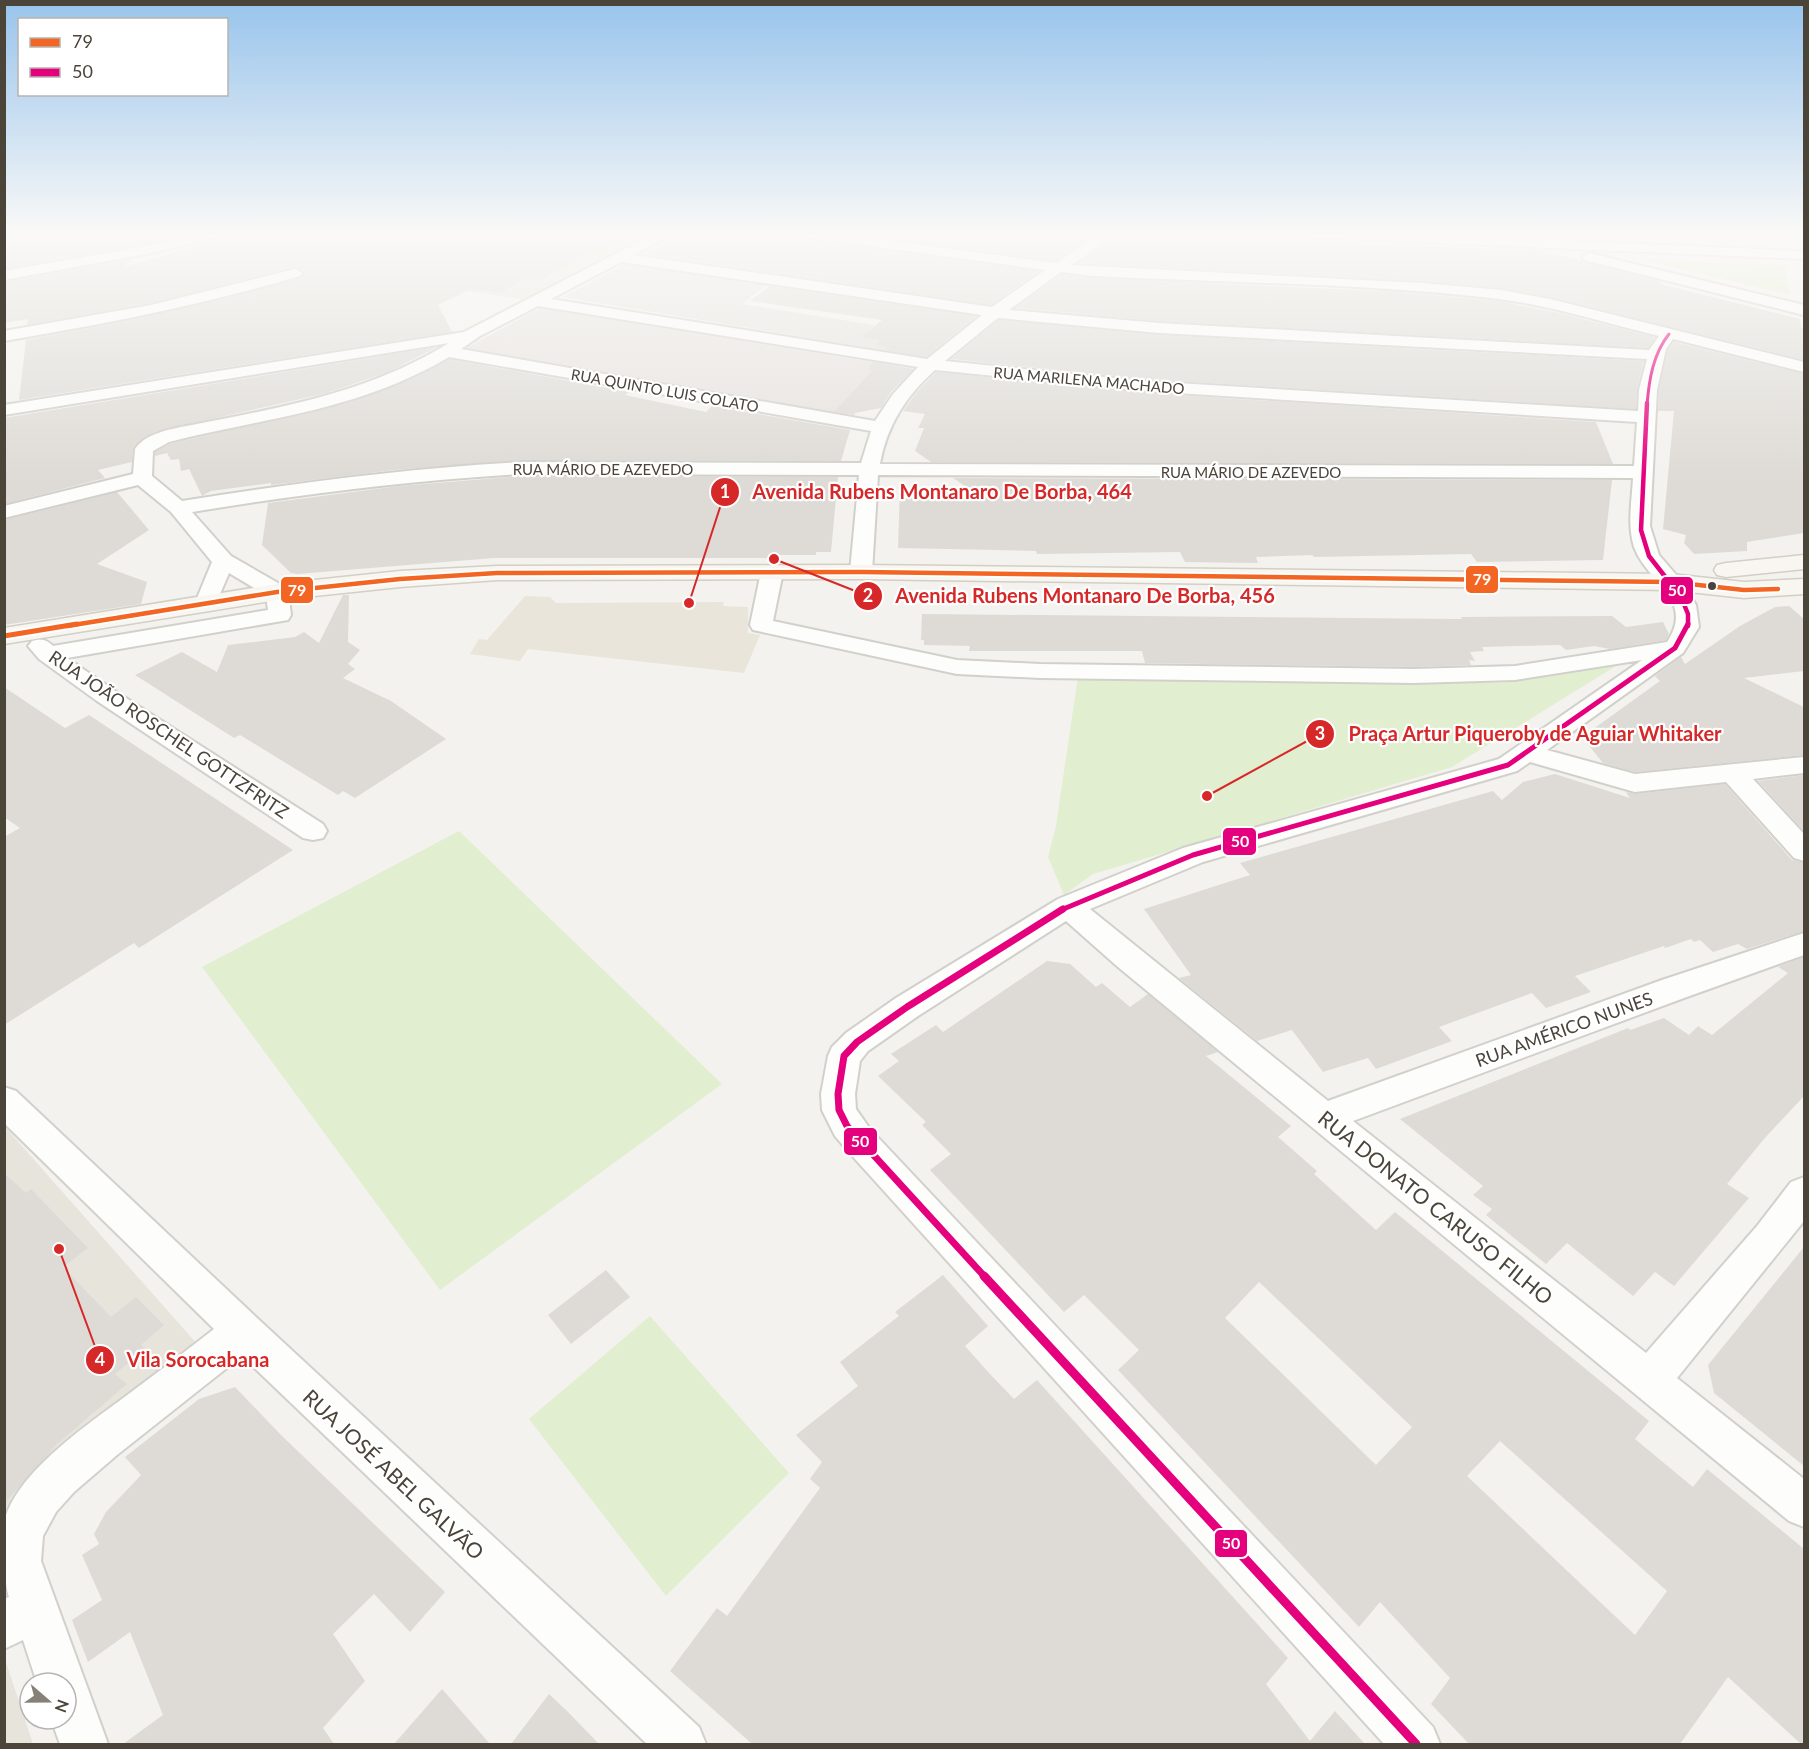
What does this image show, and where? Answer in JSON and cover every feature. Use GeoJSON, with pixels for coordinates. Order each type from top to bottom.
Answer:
{"type":"FeatureCollection","features":[{"type":"Feature","properties":{"kind":"street"},"geometry":{"type":"LineString","coordinates":[[4,336],[122,315]]}},
{"type":"Feature","properties":{"kind":"street"},"geometry":{"type":"LineString","coordinates":[[142,478],[144,449],[162,438],[299,410],[373,387],[449,352],[474,333],[509,315]]}},
{"type":"Feature","properties":{"kind":"street","name":"RUA MARILENA MACHADO"},"geometry":{"type":"LineString","coordinates":[[620,315],[929,364],[1144,386],[1647,417]]}},
{"type":"Feature","properties":{"kind":"street"},"geometry":{"type":"LineString","coordinates":[[861,572],[870,470],[881,427],[900,398],[929,364],[993,315]]}},
{"type":"Feature","properties":{"kind":"street"},"geometry":{"type":"LineString","coordinates":[[1001,315],[1169,329],[1656,356]]}},
{"type":"Feature","properties":{"kind":"street"},"geometry":{"type":"LineString","coordinates":[[1592,315],[1804,367]]}},
{"type":"Feature","properties":{"kind":"street"},"geometry":{"type":"LineString","coordinates":[[4,410],[474,333]]}},
{"type":"Feature","properties":{"kind":"street"},"geometry":{"type":"LineString","coordinates":[[1416,1744],[847,1126],[839,1110],[838,1094],[844,1056],[857,1042],[908,1007],[1068,906],[1193,855],[1508,765],[1529,753],[1675,648],[1688,625],[1685,604],[1671,582],[1651,559],[1642,543],[1640,526],[1648,390],[1658,348],[1669,334]]}},
{"type":"Feature","properties":{"kind":"street","name":"RUA QUINTO LUIS COLATO"},"geometry":{"type":"LineString","coordinates":[[449,352],[881,427]]}},
{"type":"Feature","properties":{"kind":"street","name":"RUA MÁRIO DE AZEVEDO"},"geometry":{"type":"LineString","coordinates":[[178,508],[257,495],[451,471],[523,468],[1643,472]]}},
{"type":"Feature","properties":{"kind":"street"},"geometry":{"type":"LineString","coordinates":[[142,478],[178,508],[223,561],[277,592]]}},
{"type":"Feature","properties":{"kind":"street"},"geometry":{"type":"LineString","coordinates":[[4,512],[142,478]]}},
{"type":"Feature","properties":{"kind":"street"},"geometry":{"type":"LineString","coordinates":[[206,603],[223,561]]}},
{"type":"Feature","properties":{"kind":"street"},"geometry":{"type":"LineString","coordinates":[[1671,582],[1724,571],[1804,562]]}},
{"type":"Feature","properties":{"kind":"street"},"geometry":{"type":"LineString","coordinates":[[772,572],[760,625],[957,667],[1106,672],[1464,675],[1515,673],[1675,648]]}},
{"type":"Feature","properties":{"kind":"street"},"geometry":{"type":"LineString","coordinates":[[16,634],[277,592],[399,579],[496,573],[861,572],[1671,582],[1744,590],[1804,587]]}},
{"type":"Feature","properties":{"kind":"street"},"geometry":{"type":"LineString","coordinates":[[47,654],[280,615],[277,592]]}},
{"type":"Feature","properties":{"kind":"street","name":"RUA JOÃO ROSCHEL GOTTZFRITZ"},"geometry":{"type":"LineString","coordinates":[[16,634],[105,696],[314,831]]}},
{"type":"Feature","properties":{"kind":"street"},"geometry":{"type":"LineString","coordinates":[[1529,753],[1635,783],[1804,765]]}},
{"type":"Feature","properties":{"kind":"street"},"geometry":{"type":"LineString","coordinates":[[1734,774],[1804,852]]}},
{"type":"Feature","properties":{"kind":"street","name":"RUA DONATO CARUSO FILHO"},"geometry":{"type":"LineString","coordinates":[[1068,906],[1129,959],[1804,1506]]}},
{"type":"Feature","properties":{"kind":"street","name":"RUA AMÉRICO NUNES"},"geometry":{"type":"LineString","coordinates":[[1324,1117],[1662,993],[1804,944]]}},
{"type":"Feature","properties":{"kind":"street","name":"RUA JOSÉ ABEL GALVÃO"},"geometry":{"type":"LineString","coordinates":[[4,1101],[243,1331],[682,1744]]}},
{"type":"Feature","properties":{"kind":"street"},"geometry":{"type":"LineString","coordinates":[[1650,1379],[1770,1238],[1804,1193]]}},
{"type":"Feature","properties":{"kind":"street"},"geometry":{"type":"LineString","coordinates":[[54,1671],[20,1616],[19,1544],[14,1535],[41,1497],[74,1462],[243,1331]]}},
{"type":"Feature","properties":{"kind":"street"},"geometry":{"type":"LineString","coordinates":[[78,1728],[84,1744]]}},
{"type":"Feature","properties":{"kind":"shaded area"},"geometry":{"type":"Polygon","coordinates":[[[528,315],[581,315],[898,367],[864,411],[844,415],[466,348],[528,315]]]}},
{"type":"Feature","properties":{"kind":"shaded area"},"geometry":{"type":"Polygon","coordinates":[[[670,315],[809,315],[874,325],[869,331],[908,354],[670,315]]]}},
{"type":"Feature","properties":{"kind":"shaded area"},"geometry":{"type":"Polygon","coordinates":[[[525,596],[550,597],[556,603],[724,602],[723,606],[748,607],[748,633],[760,635],[744,673],[528,649],[520,661],[470,654],[479,639],[487,640],[525,596]]]}},
{"type":"Feature","properties":{"kind":"shaded area"},"geometry":{"type":"Polygon","coordinates":[[[5,1127],[221,1371],[46,1509],[5,1584],[5,1127]]]}},
{"type":"Feature","properties":{"kind":"shaded area"},"geometry":{"type":"Polygon","coordinates":[[[5,1659],[18,1698],[18,1731],[29,1731],[33,1744],[5,1744],[5,1659]]]}},
{"type":"Feature","properties":{"kind":"green space"},"geometry":{"type":"Polygon","coordinates":[[[1624,661],[1452,767],[1093,874],[1064,895],[1048,857],[1056,826],[1078,676],[1502,683],[1624,661]]]}},
{"type":"Feature","properties":{"kind":"green space"},"geometry":{"type":"Polygon","coordinates":[[[459,831],[722,1084],[440,1290],[202,967],[459,831]]]}},
{"type":"Feature","properties":{"kind":"green space"},"geometry":{"type":"Polygon","coordinates":[[[650,1316],[789,1473],[666,1596],[529,1419],[650,1316]]]}},
{"type":"Feature","properties":{"kind":"building"},"geometry":{"type":"Polygon","coordinates":[[[4,315],[86,315],[27,325],[28,319],[4,323],[4,315]]]}},
{"type":"Feature","properties":{"kind":"building"},"geometry":{"type":"Polygon","coordinates":[[[153,315],[443,315],[452,332],[19,400],[26,340],[153,315]]]}},
{"type":"Feature","properties":{"kind":"building"},"geometry":{"type":"Polygon","coordinates":[[[845,315],[977,316],[926,357],[885,350],[888,347],[876,345],[880,340],[861,337],[882,320],[845,315]]]}},
{"type":"Feature","properties":{"kind":"building"},"geometry":{"type":"Polygon","coordinates":[[[1088,315],[1565,315],[1655,337],[1648,348],[1159,321],[1088,315]]]}},
{"type":"Feature","properties":{"kind":"building"},"geometry":{"type":"Polygon","coordinates":[[[1622,315],[1782,315],[1800,319],[1801,327],[1804,328],[1804,360],[1622,315]]]}},
{"type":"Feature","properties":{"kind":"building"},"geometry":{"type":"Polygon","coordinates":[[[999,320],[1159,335],[1644,361],[1637,389],[1636,409],[1144,379],[951,359],[999,320]]]}},
{"type":"Feature","properties":{"kind":"building"},"geometry":{"type":"Polygon","coordinates":[[[1674,342],[1804,374],[1804,533],[1747,542],[1747,551],[1694,554],[1684,543],[1686,535],[1663,529],[1674,411],[1658,411],[1659,390],[1668,350],[1674,342]]]}},
{"type":"Feature","properties":{"kind":"building"},"geometry":{"type":"Polygon","coordinates":[[[437,347],[388,372],[327,393],[154,432],[133,448],[132,462],[98,470],[105,478],[4,504],[4,418],[437,347]]]}},
{"type":"Feature","properties":{"kind":"building"},"geometry":{"type":"Polygon","coordinates":[[[449,359],[629,392],[625,395],[706,412],[712,406],[850,430],[841,461],[523,460],[394,470],[271,485],[271,483],[211,491],[202,496],[189,469],[181,471],[179,459],[171,460],[167,453],[155,456],[155,452],[170,444],[347,403],[416,377],[449,359]]]}},
{"type":"Feature","properties":{"kind":"building"},"geometry":{"type":"Polygon","coordinates":[[[873,362],[914,369],[891,392],[881,408],[854,415],[834,412],[873,370],[867,369],[873,362]]]}},
{"type":"Feature","properties":{"kind":"building"},"geometry":{"type":"Polygon","coordinates":[[[936,372],[1144,393],[1596,422],[1613,464],[931,462],[915,451],[924,428],[918,428],[925,414],[903,411],[936,372]]]}},
{"type":"Feature","properties":{"kind":"building"},"geometry":{"type":"Polygon","coordinates":[[[523,476],[838,477],[831,552],[816,552],[816,555],[771,555],[770,558],[494,558],[297,574],[291,573],[262,545],[268,503],[399,486],[523,476]]]}},
{"type":"Feature","properties":{"kind":"building"},"geometry":{"type":"Polygon","coordinates":[[[953,478],[1612,480],[1603,560],[1477,562],[1471,554],[1314,557],[1312,555],[1256,557],[1258,563],[1185,562],[1180,552],[1037,554],[1036,551],[898,548],[900,489],[971,490],[953,478]]]}},
{"type":"Feature","properties":{"kind":"building"},"geometry":{"type":"Polygon","coordinates":[[[117,492],[149,530],[97,564],[147,582],[141,604],[4,625],[4,520],[117,492]]]}},
{"type":"Feature","properties":{"kind":"building"},"geometry":{"type":"Polygon","coordinates":[[[343,595],[349,595],[348,642],[360,650],[348,664],[355,669],[343,678],[391,701],[446,739],[355,798],[343,791],[338,795],[240,735],[234,738],[135,675],[182,652],[217,672],[228,645],[295,637],[304,632],[319,643],[343,595]]]}},
{"type":"Feature","properties":{"kind":"building"},"geometry":{"type":"Polygon","coordinates":[[[1789,606],[1804,619],[1804,671],[1744,678],[1804,707],[1804,755],[1635,772],[1603,763],[1582,737],[1660,681],[1655,676],[1681,657],[1685,664],[1740,626],[1775,607],[1789,606]]]}},
{"type":"Feature","properties":{"kind":"building"},"geometry":{"type":"Polygon","coordinates":[[[922,614],[1462,619],[1461,617],[1612,616],[1626,627],[1663,622],[1669,634],[1666,640],[1610,649],[1594,646],[1566,650],[1560,645],[1482,647],[1484,651],[1470,652],[1475,661],[1469,660],[1471,665],[1414,667],[1145,663],[1142,651],[969,651],[970,646],[924,645],[924,640],[921,640],[922,614]]]}},
{"type":"Feature","properties":{"kind":"building"},"geometry":{"type":"Polygon","coordinates":[[[4,687],[65,728],[89,715],[293,850],[139,948],[134,943],[4,1025],[4,837],[20,828],[4,817],[4,687]]]}},
{"type":"Feature","properties":{"kind":"building"},"geometry":{"type":"Polygon","coordinates":[[[1555,774],[1630,798],[1626,792],[1635,794],[1725,784],[1792,860],[1804,863],[1804,931],[1747,949],[1738,944],[1713,952],[1700,940],[1694,942],[1691,939],[1665,948],[1664,946],[1575,976],[1591,992],[1546,1008],[1532,993],[1439,1027],[1452,1041],[1376,1069],[1368,1058],[1323,1072],[1292,1030],[1257,1041],[1179,978],[1191,975],[1144,909],[1250,875],[1240,863],[1493,791],[1502,800],[1523,782],[1555,774]]]}},
{"type":"Feature","properties":{"kind":"building"},"geometry":{"type":"Polygon","coordinates":[[[1804,775],[1804,831],[1758,781],[1804,775]]]}},
{"type":"Feature","properties":{"kind":"building"},"geometry":{"type":"Polygon","coordinates":[[[1804,957],[1804,1096],[1727,1184],[1749,1198],[1674,1286],[1655,1272],[1633,1296],[1567,1243],[1546,1264],[1486,1215],[1492,1209],[1473,1195],[1483,1186],[1400,1119],[1628,1028],[1630,1030],[1664,1018],[1689,1035],[1698,1026],[1712,1035],[1788,973],[1778,967],[1804,957]]]}},
{"type":"Feature","properties":{"kind":"building"},"geometry":{"type":"Polygon","coordinates":[[[1047,961],[1070,964],[1096,987],[1102,983],[1130,1007],[1148,994],[1218,1052],[1206,1056],[1291,1126],[1278,1137],[1317,1171],[1314,1174],[1376,1230],[1395,1212],[1649,1421],[1635,1439],[1693,1487],[1707,1469],[1804,1549],[1804,1744],[1801,1744],[1728,1677],[1680,1744],[1469,1744],[1431,1704],[1450,1678],[1380,1602],[1359,1627],[1118,1370],[1139,1350],[1084,1295],[1064,1312],[930,1170],[951,1154],[922,1125],[926,1122],[878,1076],[899,1061],[891,1054],[936,1025],[943,1032],[1047,961]],[[1259,1282],[1225,1318],[1376,1465],[1412,1427],[1259,1282]],[[1500,1441],[1467,1476],[1635,1635],[1667,1591],[1500,1441]]]}},
{"type":"Feature","properties":{"kind":"building"},"geometry":{"type":"Polygon","coordinates":[[[4,1173],[26,1193],[31,1189],[88,1248],[63,1267],[111,1317],[136,1297],[164,1325],[141,1345],[145,1349],[115,1374],[127,1384],[56,1445],[4,1504],[4,1173]]]}},
{"type":"Feature","properties":{"kind":"building"},"geometry":{"type":"Polygon","coordinates":[[[1804,1247],[1804,1466],[1714,1393],[1708,1365],[1804,1247]]]}},
{"type":"Feature","properties":{"kind":"building"},"geometry":{"type":"Polygon","coordinates":[[[606,1270],[630,1297],[571,1344],[548,1315],[606,1270]]]}},
{"type":"Feature","properties":{"kind":"building"},"geometry":{"type":"Polygon","coordinates":[[[943,1275],[988,1326],[965,1346],[989,1373],[1014,1399],[1037,1380],[1288,1658],[1266,1684],[1310,1741],[1335,1711],[1365,1744],[752,1744],[670,1671],[717,1608],[727,1616],[820,1488],[810,1479],[822,1462],[796,1435],[858,1386],[840,1362],[899,1316],[895,1312],[943,1275]]]}},
{"type":"Feature","properties":{"kind":"building"},"geometry":{"type":"Polygon","coordinates":[[[235,1387],[282,1436],[445,1592],[410,1632],[374,1594],[333,1634],[365,1681],[323,1728],[334,1744],[123,1744],[163,1715],[130,1632],[88,1662],[72,1620],[102,1600],[82,1555],[99,1544],[94,1534],[106,1512],[141,1475],[125,1457],[199,1399],[235,1387]]]}},
{"type":"Feature","properties":{"kind":"building"},"geometry":{"type":"Polygon","coordinates":[[[442,1689],[490,1744],[394,1744],[442,1689]]]}},
{"type":"Feature","properties":{"kind":"building"},"geometry":{"type":"Polygon","coordinates":[[[549,1694],[568,1712],[599,1744],[511,1744],[549,1694]]]}},
{"type":"Feature","properties":{"kind":"transit line","name":"50"},"geometry":{"type":"LineString","coordinates":[[1416,1744],[847,1126],[839,1110],[838,1094],[844,1056],[857,1042],[907,1007],[1068,906],[1193,855],[1508,765],[1675,648],[1685,633],[1688,614],[1676,589],[1649,556],[1640,526],[1648,390],[1658,348],[1669,334]]}},
{"type":"Feature","properties":{"kind":"transit line","name":"79"},"geometry":{"type":"LineString","coordinates":[[4,636],[277,592],[400,579],[497,573],[861,572],[1671,582],[1744,590],[1778,589]]}},
{"type":"Feature","properties":{"kind":"place","name":"Avenida Rubens Montanaro De Borba, 456"},"geometry":{"type":"Point","coordinates":[774,559]}},
{"type":"Feature","properties":{"kind":"place","name":"Avenida Rubens Montanaro De Borba, 464"},"geometry":{"type":"Point","coordinates":[689,603]}},
{"type":"Feature","properties":{"kind":"place","name":"Praça Artur Piqueroby de Aguiar Whitaker"},"geometry":{"type":"Point","coordinates":[1207,796]}},
{"type":"Feature","properties":{"kind":"place","name":"Vila Sorocabana"},"geometry":{"type":"Point","coordinates":[59,1249]}}]}
